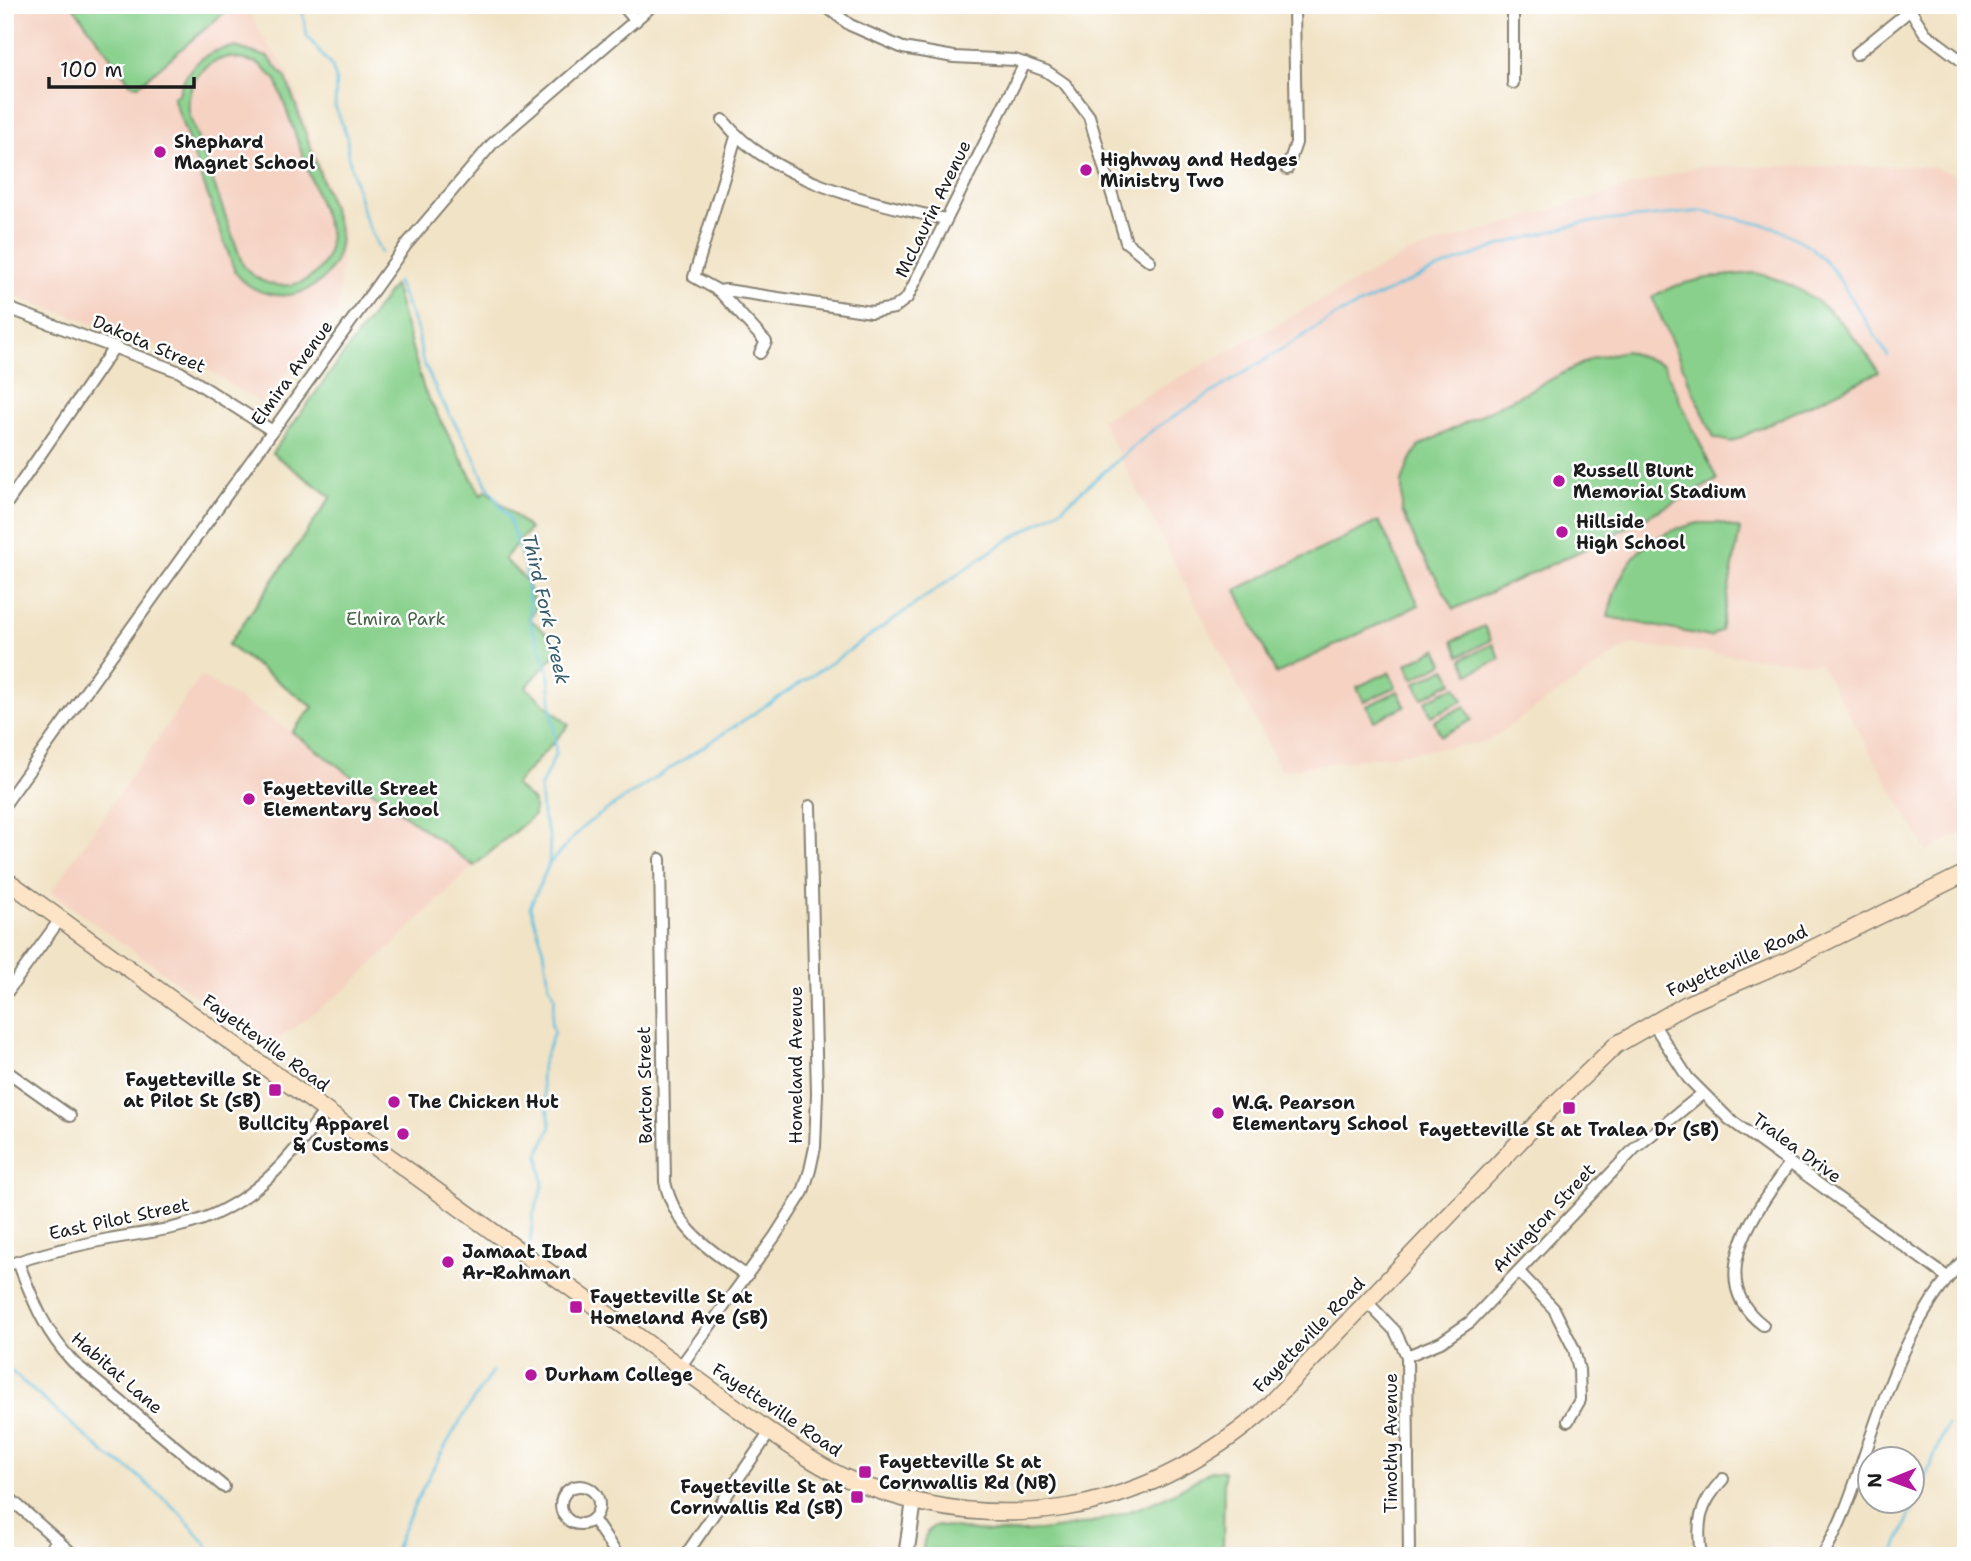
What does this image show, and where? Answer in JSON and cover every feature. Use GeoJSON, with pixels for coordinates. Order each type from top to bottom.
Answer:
{"type":"FeatureCollection","features":[{"type":"Feature","properties":{"kind":"main road","name":"Fayetteville Road"},"geometry":{"type":"LineString","coordinates":[[5,879],[770,1433],[844,1478],[914,1501],[959,1508],[1026,1511],[1096,1502],[1147,1486],[1217,1448],[1262,1413],[1606,1054],[1652,1022],[1789,960],[1966,873]]}},
{"type":"Feature","properties":{"kind":"street"},"geometry":{"type":"LineString","coordinates":[[622,5],[636,21]]}},
{"type":"Feature","properties":{"kind":"street","name":"Elmira Avenue"},"geometry":{"type":"LineString","coordinates":[[5,804],[271,430],[406,246],[473,164],[653,5]]}},
{"type":"Feature","properties":{"kind":"street"},"geometry":{"type":"LineString","coordinates":[[824,5],[856,29],[922,53],[1025,62],[1046,71],[1078,98],[1097,138],[1126,242],[1150,261]]}},
{"type":"Feature","properties":{"kind":"street"},"geometry":{"type":"LineString","coordinates":[[1287,169],[1296,143],[1294,5]]}},
{"type":"Feature","properties":{"kind":"street"},"geometry":{"type":"LineString","coordinates":[[1513,5],[1513,83]]}},
{"type":"Feature","properties":{"kind":"street"},"geometry":{"type":"LineString","coordinates":[[1856,54],[1908,8],[1925,33],[1966,64]]}},
{"type":"Feature","properties":{"kind":"street","name":"McLaurin Avenue"},"geometry":{"type":"LineString","coordinates":[[719,291],[871,312],[900,305],[912,293],[944,219],[1025,62]]}},
{"type":"Feature","properties":{"kind":"street"},"geometry":{"type":"LineString","coordinates":[[723,120],[736,137],[790,171],[843,192],[944,219]]}},
{"type":"Feature","properties":{"kind":"street"},"geometry":{"type":"LineString","coordinates":[[736,137],[694,277],[719,291],[766,342],[760,353]]}},
{"type":"Feature","properties":{"kind":"street","name":"Dakota Street"},"geometry":{"type":"LineString","coordinates":[[5,307],[115,346],[189,377],[271,430]]}},
{"type":"Feature","properties":{"kind":"street"},"geometry":{"type":"LineString","coordinates":[[6,504],[115,346]]}},
{"type":"Feature","properties":{"kind":"street","name":"Homeland Avenue"},"geometry":{"type":"LineString","coordinates":[[680,1367],[747,1276],[803,1192],[815,1147],[810,806]]}},
{"type":"Feature","properties":{"kind":"street","name":"Barton Street"},"geometry":{"type":"LineString","coordinates":[[660,859],[665,1182],[673,1210],[687,1231],[747,1276]]}},
{"type":"Feature","properties":{"kind":"street"},"geometry":{"type":"LineString","coordinates":[[5,995],[61,918]]}},
{"type":"Feature","properties":{"kind":"street","name":"Tralea Drive"},"geometry":{"type":"LineString","coordinates":[[1652,1022],[1675,1060],[1702,1094],[1736,1125],[1947,1277]]}},
{"type":"Feature","properties":{"kind":"street"},"geometry":{"type":"LineString","coordinates":[[5,1070],[70,1116]]}},
{"type":"Feature","properties":{"kind":"street","name":"Arlington Street"},"geometry":{"type":"LineString","coordinates":[[1407,1356],[1460,1330],[1519,1272],[1635,1148],[1702,1094]]}},
{"type":"Feature","properties":{"kind":"street","name":"East Pilot Street"},"geometry":{"type":"LineString","coordinates":[[5,1266],[57,1250],[184,1224],[222,1211],[275,1172],[297,1150],[325,1110]]}},
{"type":"Feature","properties":{"kind":"street"},"geometry":{"type":"LineString","coordinates":[[1763,1325],[1749,1315],[1743,1305],[1737,1282],[1738,1256],[1754,1213],[1789,1164]]}},
{"type":"Feature","properties":{"kind":"street"},"geometry":{"type":"LineString","coordinates":[[1822,1556],[1849,1500],[1903,1350],[1947,1277],[1966,1257]]}},
{"type":"Feature","properties":{"kind":"street","name":"Habitat Lane"},"geometry":{"type":"LineString","coordinates":[[18,1262],[44,1327],[58,1346],[224,1487]]}},
{"type":"Feature","properties":{"kind":"street"},"geometry":{"type":"LineString","coordinates":[[1519,1272],[1554,1309],[1574,1349],[1581,1390],[1580,1400],[1568,1421]]}},
{"type":"Feature","properties":{"kind":"street","name":"Timothy Avenue"},"geometry":{"type":"LineString","coordinates":[[1367,1302],[1395,1331],[1407,1356],[1409,1556]]}},
{"type":"Feature","properties":{"kind":"street"},"geometry":{"type":"LineString","coordinates":[[685,1556],[770,1433]]}},
{"type":"Feature","properties":{"kind":"street"},"geometry":{"type":"LineString","coordinates":[[1702,1556],[1699,1527],[1706,1497],[1723,1479]]}},
{"type":"Feature","properties":{"kind":"street"},"geometry":{"type":"LineString","coordinates":[[5,1494],[75,1556]]}},
{"type":"Feature","properties":{"kind":"street"},"geometry":{"type":"LineString","coordinates":[[906,1556],[914,1501]]}},
{"type":"Feature","properties":{"kind":"street"},"geometry":{"type":"LineString","coordinates":[[593,1519],[618,1556]]}},
{"type":"Feature","properties":{"kind":"street"},"geometry":{"type":"LineString","coordinates":[[44,1556],[58,1540]]}},
{"type":"Feature","properties":{"kind":"shaded area","name":"Shephard Magnet School"},"geometry":{"type":"Polygon","coordinates":[[[5,5],[246,5],[262,36],[288,72],[343,231],[338,311],[261,404],[189,357],[5,293],[5,5]]]}},
{"type":"Feature","properties":{"kind":"shaded area","name":"Hillside High School"},"geometry":{"type":"Polygon","coordinates":[[[1699,166],[1931,166],[1966,178],[1966,831],[1927,851],[1820,664],[1629,645],[1486,742],[1281,770],[1101,420],[1408,253],[1699,166]]]}},
{"type":"Feature","properties":{"kind":"shaded area","name":"Fayetteville Street Elementary School"},"geometry":{"type":"Polygon","coordinates":[[[201,676],[292,732],[474,866],[349,987],[267,1047],[51,892],[201,676]]]}},
{"type":"Feature","properties":{"kind":"green space"},"geometry":{"type":"Polygon","coordinates":[[[72,5],[233,5],[139,85],[131,84],[72,5]]]}},
{"type":"Feature","properties":{"kind":"green space"},"geometry":{"type":"Polygon","coordinates":[[[235,47],[268,57],[286,78],[338,225],[339,247],[333,265],[322,280],[306,290],[288,295],[269,294],[251,287],[235,272],[173,97],[179,93],[191,69],[203,58],[218,50],[235,47]],[[229,57],[209,65],[196,78],[192,87],[189,96],[190,117],[243,265],[256,277],[271,284],[286,285],[301,282],[313,275],[323,263],[329,248],[329,230],[276,80],[258,63],[229,57]]]}},
{"type":"Feature","properties":{"kind":"green space"},"geometry":{"type":"Polygon","coordinates":[[[1756,273],[1795,287],[1827,309],[1854,338],[1879,372],[1731,442],[1714,438],[1652,297],[1689,282],[1756,273]]]}},
{"type":"Feature","properties":{"kind":"green space","name":"Elmira Park"},"geometry":{"type":"Polygon","coordinates":[[[394,285],[424,390],[481,495],[486,490],[530,529],[504,559],[525,579],[537,608],[529,618],[562,647],[526,687],[569,725],[515,785],[534,802],[534,815],[474,866],[292,732],[313,707],[228,645],[331,497],[272,453],[394,285]]]}},
{"type":"Feature","properties":{"kind":"green space","name":"Russell Blunt Memorial Stadium"},"geometry":{"type":"Polygon","coordinates":[[[1625,351],[1663,364],[1717,480],[1589,547],[1454,609],[1417,545],[1402,511],[1402,482],[1419,446],[1593,358],[1625,351]]]}},
{"type":"Feature","properties":{"kind":"green space"},"geometry":{"type":"Polygon","coordinates":[[[1379,521],[1419,605],[1276,674],[1236,590],[1379,521]]]}},
{"type":"Feature","properties":{"kind":"green space"},"geometry":{"type":"Polygon","coordinates":[[[1699,523],[1719,523],[1740,529],[1721,630],[1710,637],[1608,617],[1619,580],[1637,554],[1663,535],[1699,523]]]}},
{"type":"Feature","properties":{"kind":"green space"},"geometry":{"type":"Polygon","coordinates":[[[1484,626],[1491,640],[1460,656],[1453,641],[1484,626]]]}},
{"type":"Feature","properties":{"kind":"green space"},"geometry":{"type":"Polygon","coordinates":[[[1493,644],[1500,659],[1469,674],[1462,659],[1493,644]]]}},
{"type":"Feature","properties":{"kind":"green space"},"geometry":{"type":"Polygon","coordinates":[[[1437,649],[1444,663],[1413,679],[1406,664],[1437,649]]]}},
{"type":"Feature","properties":{"kind":"green space"},"geometry":{"type":"Polygon","coordinates":[[[1446,668],[1453,682],[1422,698],[1415,683],[1446,668]]]}},
{"type":"Feature","properties":{"kind":"green space"},"geometry":{"type":"Polygon","coordinates":[[[1389,672],[1396,687],[1364,702],[1357,687],[1389,672]]]}},
{"type":"Feature","properties":{"kind":"green space"},"geometry":{"type":"Polygon","coordinates":[[[1456,686],[1463,701],[1431,716],[1425,701],[1456,686]]]}},
{"type":"Feature","properties":{"kind":"green space"},"geometry":{"type":"Polygon","coordinates":[[[1398,691],[1405,706],[1374,721],[1367,706],[1398,691]]]}},
{"type":"Feature","properties":{"kind":"green space"},"geometry":{"type":"Polygon","coordinates":[[[1465,706],[1472,720],[1441,736],[1434,721],[1465,706]]]}},
{"type":"Feature","properties":{"kind":"green space"},"geometry":{"type":"Polygon","coordinates":[[[1211,1470],[1224,1471],[1223,1556],[922,1556],[927,1533],[938,1525],[972,1531],[1008,1532],[1080,1525],[1149,1504],[1211,1470]]]}},
{"type":"Feature","properties":{"kind":"waterway","name":"Third Fork Creek"},"geometry":{"type":"LineString","coordinates":[[301,5],[307,36],[332,67],[336,80],[335,106],[347,136],[348,155],[364,216],[381,253]]}},
{"type":"Feature","properties":{"kind":"waterway"},"geometry":{"type":"LineString","coordinates":[[549,864],[584,826],[605,811],[834,661],[997,547],[1057,512],[1154,429],[1335,316],[1437,269],[1504,244],[1582,223],[1704,211],[1774,227],[1810,246],[1834,271],[1888,356]]}},
{"type":"Feature","properties":{"kind":"waterway","name":"Third Fork Creek"},"geometry":{"type":"LineString","coordinates":[[397,282],[418,332],[422,359],[439,396],[474,456],[486,484],[509,518],[525,567],[531,625],[548,668],[556,753],[540,788],[542,813],[550,839],[549,864],[530,907],[544,950],[549,985],[555,997],[551,1022],[554,1032],[542,1065],[541,1080],[551,1126],[539,1154],[543,1186],[533,1215],[530,1243]]}},
{"type":"Feature","properties":{"kind":"waterway"},"geometry":{"type":"LineString","coordinates":[[5,1366],[108,1456],[131,1470],[180,1513],[216,1556]]}},
{"type":"Feature","properties":{"kind":"waterway","name":"Third Fork Creek"},"geometry":{"type":"LineString","coordinates":[[392,1556],[437,1461],[492,1372]]}},
{"type":"Feature","properties":{"kind":"waterway"},"geometry":{"type":"LineString","coordinates":[[1893,1556],[1947,1425]]}},
{"type":"Feature","properties":{"kind":"place","name":"Shephard Magnet School"},"geometry":{"type":"Point","coordinates":[160,152]}},
{"type":"Feature","properties":{"kind":"place","name":"Highway and Hedges Ministry Two"},"geometry":{"type":"Point","coordinates":[1086,170]}},
{"type":"Feature","properties":{"kind":"place","name":"Russell Blunt Memorial Stadium"},"geometry":{"type":"Point","coordinates":[1559,481]}},
{"type":"Feature","properties":{"kind":"place","name":"Hillside High School"},"geometry":{"type":"Point","coordinates":[1562,532]}},
{"type":"Feature","properties":{"kind":"place","name":"Fayetteville Street Elementary School"},"geometry":{"type":"Point","coordinates":[249,799]}},
{"type":"Feature","properties":{"kind":"place","name":"Fayetteville St at Pilot St (SB)"},"geometry":{"type":"Point","coordinates":[275,1090]}},
{"type":"Feature","properties":{"kind":"place","name":"The Chicken Hut"},"geometry":{"type":"Point","coordinates":[394,1102]}},
{"type":"Feature","properties":{"kind":"place","name":"Fayetteville St at Tralea Dr (SB)"},"geometry":{"type":"Point","coordinates":[1569,1108]}},
{"type":"Feature","properties":{"kind":"place","name":"W.G. Pearson Elementary School"},"geometry":{"type":"Point","coordinates":[1218,1113]}},
{"type":"Feature","properties":{"kind":"place","name":"BullCity Apparel & Customs"},"geometry":{"type":"Point","coordinates":[403,1134]}},
{"type":"Feature","properties":{"kind":"place","name":"Jamaat Ibad Ar-Rahman"},"geometry":{"type":"Point","coordinates":[448,1262]}},
{"type":"Feature","properties":{"kind":"place","name":"Fayetteville St at Homeland Ave (SB)"},"geometry":{"type":"Point","coordinates":[576,1307]}},
{"type":"Feature","properties":{"kind":"place","name":"Durham College"},"geometry":{"type":"Point","coordinates":[531,1375]}},
{"type":"Feature","properties":{"kind":"place","name":"Fayetteville St at Cornwallis Rd (NB)"},"geometry":{"type":"Point","coordinates":[865,1472]}},
{"type":"Feature","properties":{"kind":"place","name":"Fayetteville St at Cornwallis Rd (SB)"},"geometry":{"type":"Point","coordinates":[857,1497]}}]}
